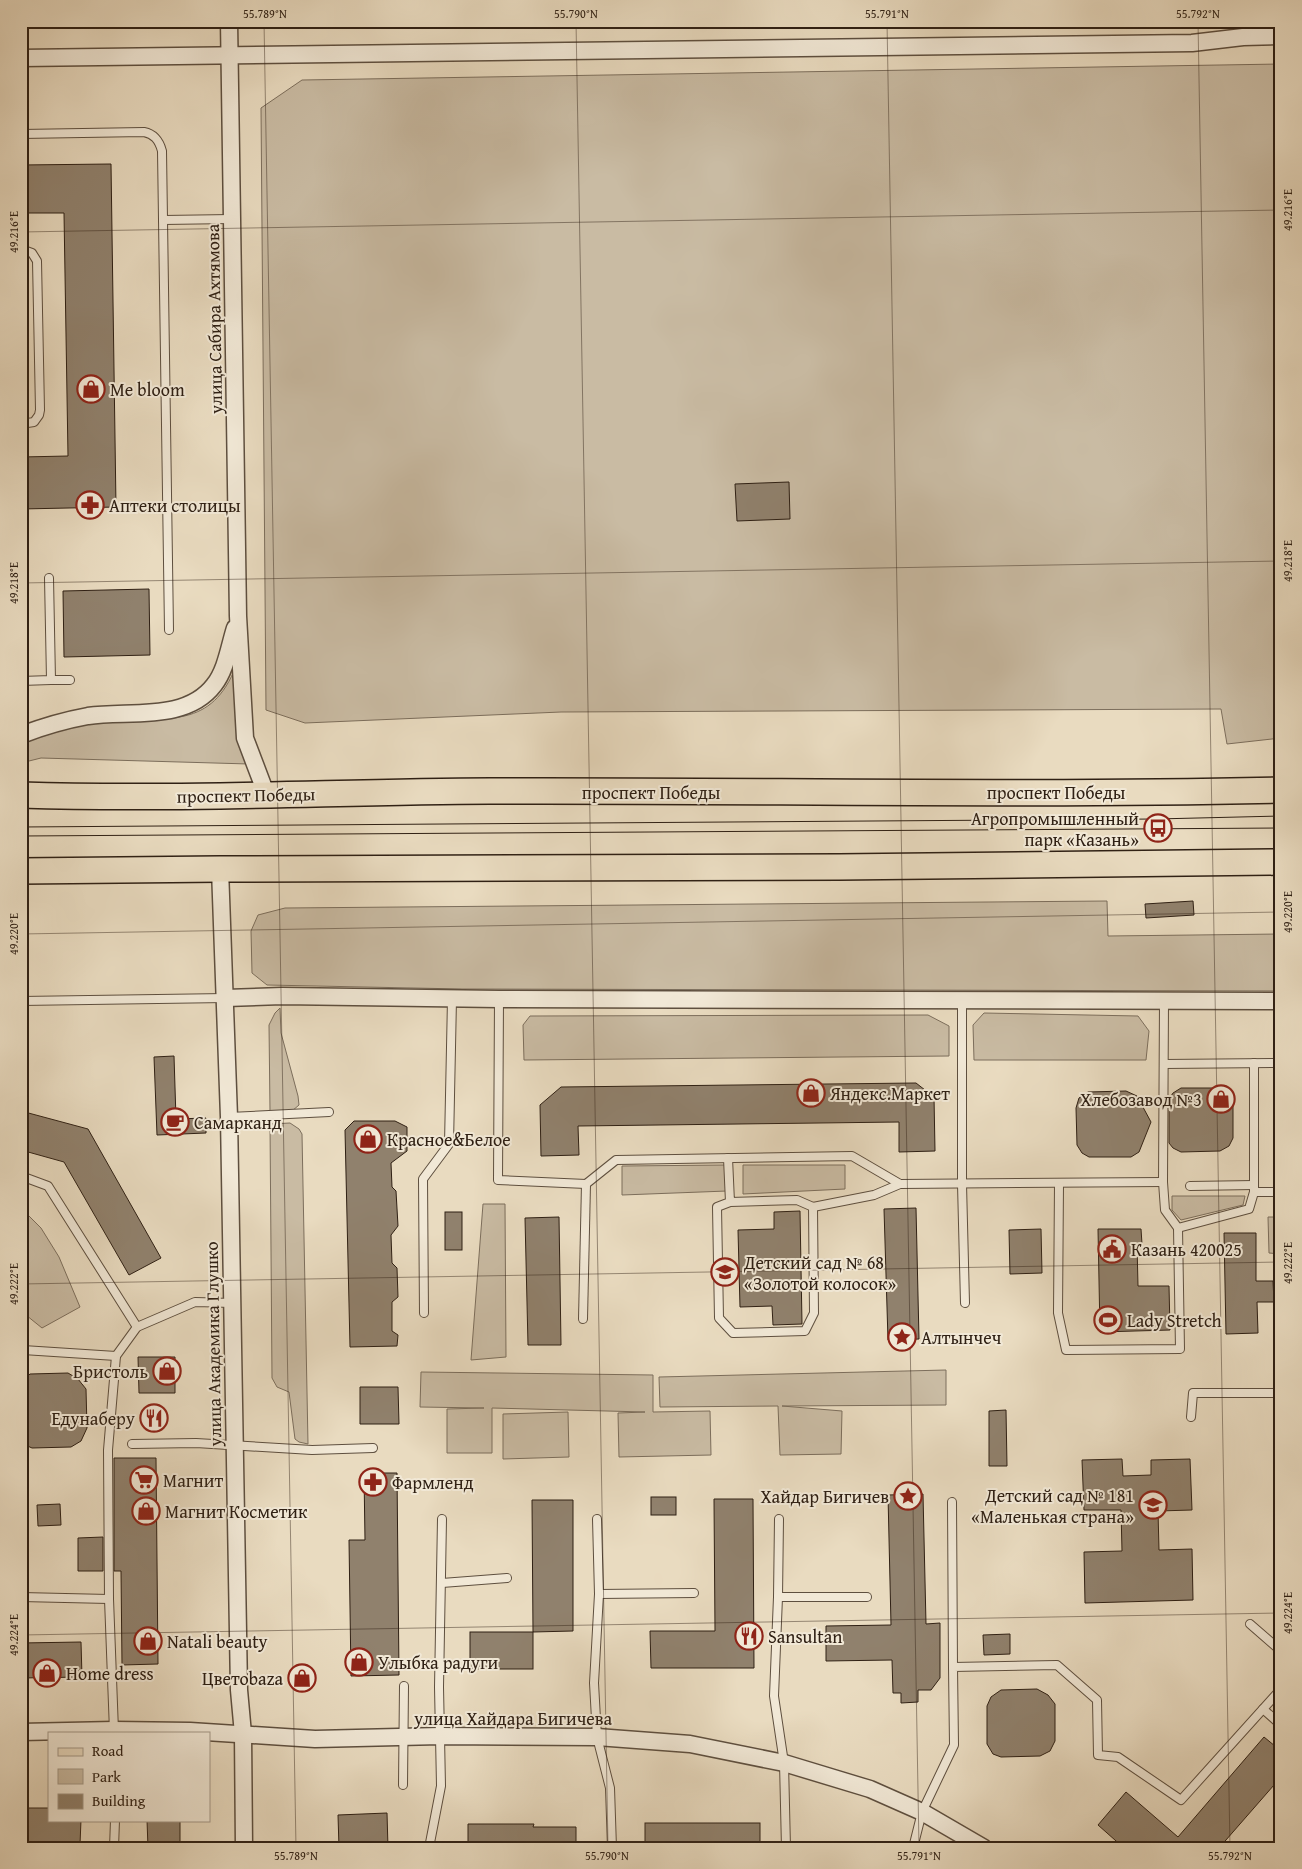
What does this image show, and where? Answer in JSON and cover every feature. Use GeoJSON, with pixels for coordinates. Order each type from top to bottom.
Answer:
{"type":"FeatureCollection","features":[{"type":"Feature","properties":{"kind":"main road","name":"проспект Победы"},"geometry":{"type":"LineString","coordinates":[[21,795],[267,796],[488,791],[1062,793],[1281,790]]}},
{"type":"Feature","properties":{"kind":"main road"},"geometry":{"type":"LineString","coordinates":[[21,871],[839,867],[1281,862]]}},
{"type":"Feature","properties":{"kind":"street","name":"улица Сабира Ахтямова"},"geometry":{"type":"LineString","coordinates":[[229,21],[238,616],[245,738],[267,796]]}},
{"type":"Feature","properties":{"kind":"street"},"geometry":{"type":"LineString","coordinates":[[1243,37],[1281,22]]}},
{"type":"Feature","properties":{"kind":"street"},"geometry":{"type":"LineString","coordinates":[[21,58],[1192,43],[1243,37],[1281,36]]}},
{"type":"Feature","properties":{"kind":"street","name":"улица Сабира Ахтямова"},"geometry":{"type":"LineString","coordinates":[[21,735],[88,716],[171,710],[191,705],[207,693],[222,672],[238,616]]}},
{"type":"Feature","properties":{"kind":"street","name":"улица Академика Глушко"},"geometry":{"type":"LineString","coordinates":[[220,869],[229,1117],[234,1447],[239,1690],[243,1734],[244,1848]]}},
{"type":"Feature","properties":{"kind":"street"},"geometry":{"type":"LineString","coordinates":[[226,998],[282,996],[499,1000],[1281,1001]]}},
{"type":"Feature","properties":{"kind":"street","name":"улица Хайдара Бигичева"},"geometry":{"type":"LineString","coordinates":[[21,1732],[208,1732]]}},
{"type":"Feature","properties":{"kind":"street","name":"улица Хайдара Бигичева"},"geometry":{"type":"LineString","coordinates":[[210,1732],[315,1739],[440,1736],[597,1737],[690,1744],[784,1763],[870,1789],[922,1812],[984,1848]]}},
{"type":"Feature","properties":{"kind":"lane"},"geometry":{"type":"LineString","coordinates":[[21,134],[144,132],[154,136],[162,150],[169,630]]}},
{"type":"Feature","properties":{"kind":"lane"},"geometry":{"type":"LineString","coordinates":[[163,220],[232,219]]}},
{"type":"Feature","properties":{"kind":"lane"},"geometry":{"type":"LineString","coordinates":[[21,249],[32,253],[37,261],[40,410],[34,422],[21,424]]}},
{"type":"Feature","properties":{"kind":"lane"},"geometry":{"type":"LineString","coordinates":[[49,578],[51,680]]}},
{"type":"Feature","properties":{"kind":"lane"},"geometry":{"type":"LineString","coordinates":[[21,680],[70,680]]}},
{"type":"Feature","properties":{"kind":"lane"},"geometry":{"type":"LineString","coordinates":[[21,1001],[226,998]]}},
{"type":"Feature","properties":{"kind":"lane"},"geometry":{"type":"LineString","coordinates":[[424,1314],[422,1179],[449,1144],[452,999]]}},
{"type":"Feature","properties":{"kind":"lane"},"geometry":{"type":"LineString","coordinates":[[499,1000],[498,1180],[586,1184],[616,1160],[852,1156],[900,1184]]}},
{"type":"Feature","properties":{"kind":"lane"},"geometry":{"type":"LineString","coordinates":[[962,1001],[962,1184],[965,1303]]}},
{"type":"Feature","properties":{"kind":"lane"},"geometry":{"type":"LineString","coordinates":[[1059,1184],[1058,1314],[1066,1350],[1180,1349],[1178,1228],[1165,1210],[1163,1182],[1164,1002]]}},
{"type":"Feature","properties":{"kind":"lane"},"geometry":{"type":"LineString","coordinates":[[1178,1228],[1249,1209],[1254,1188],[1254,1063]]}},
{"type":"Feature","properties":{"kind":"lane"},"geometry":{"type":"LineString","coordinates":[[1164,1064],[1281,1063]]}},
{"type":"Feature","properties":{"kind":"lane"},"geometry":{"type":"LineString","coordinates":[[229,1117],[329,1112]]}},
{"type":"Feature","properties":{"kind":"lane"},"geometry":{"type":"LineString","coordinates":[[728,1158],[730,1202]]}},
{"type":"Feature","properties":{"kind":"lane"},"geometry":{"type":"LineString","coordinates":[[21,1176],[48,1186],[136,1327]]}},
{"type":"Feature","properties":{"kind":"lane"},"geometry":{"type":"LineString","coordinates":[[813,1207],[814,1313],[805,1331],[733,1333],[719,1318],[717,1207],[730,1202],[797,1200],[813,1207],[874,1195],[900,1184],[1163,1182]]}},
{"type":"Feature","properties":{"kind":"lane"},"geometry":{"type":"LineString","coordinates":[[583,1319],[586,1184]]}},
{"type":"Feature","properties":{"kind":"lane"},"geometry":{"type":"LineString","coordinates":[[1190,1186],[1254,1188],[1281,1192]]}},
{"type":"Feature","properties":{"kind":"lane"},"geometry":{"type":"LineString","coordinates":[[114,1731],[111,1692],[109,1599],[108,1450],[116,1356],[136,1327],[195,1302],[232,1303]]}},
{"type":"Feature","properties":{"kind":"lane"},"geometry":{"type":"LineString","coordinates":[[23,1350],[116,1356]]}},
{"type":"Feature","properties":{"kind":"lane"},"geometry":{"type":"LineString","coordinates":[[1191,1417],[1193,1393],[1281,1393]]}},
{"type":"Feature","properties":{"kind":"lane"},"geometry":{"type":"LineString","coordinates":[[132,1444],[196,1443],[234,1447],[312,1450],[373,1448]]}},
{"type":"Feature","properties":{"kind":"lane"},"geometry":{"type":"LineString","coordinates":[[913,1848],[922,1812],[954,1745],[952,1502]]}},
{"type":"Feature","properties":{"kind":"lane"},"geometry":{"type":"LineString","coordinates":[[429,1848],[441,1786],[442,1519]]}},
{"type":"Feature","properties":{"kind":"lane"},"geometry":{"type":"LineString","coordinates":[[598,1519],[599,1594],[594,1683],[597,1737],[610,1788],[612,1848]]}},
{"type":"Feature","properties":{"kind":"lane"},"geometry":{"type":"LineString","coordinates":[[779,1519],[774,1696],[784,1763],[786,1848]]}},
{"type":"Feature","properties":{"kind":"lane"},"geometry":{"type":"LineString","coordinates":[[442,1583],[507,1578]]}},
{"type":"Feature","properties":{"kind":"lane"},"geometry":{"type":"LineString","coordinates":[[599,1594],[694,1593]]}},
{"type":"Feature","properties":{"kind":"lane"},"geometry":{"type":"LineString","coordinates":[[778,1597],[867,1597]]}},
{"type":"Feature","properties":{"kind":"lane"},"geometry":{"type":"LineString","coordinates":[[21,1598],[109,1599]]}},
{"type":"Feature","properties":{"kind":"lane"},"geometry":{"type":"LineString","coordinates":[[1250,1624],[1281,1651]]}},
{"type":"Feature","properties":{"kind":"lane"},"geometry":{"type":"LineString","coordinates":[[953,1668],[1057,1665],[1098,1700],[1098,1755],[1118,1757],[1181,1800],[1281,1689]]}},
{"type":"Feature","properties":{"kind":"lane"},"geometry":{"type":"LineString","coordinates":[[403,1785],[404,1686]]}},
{"type":"Feature","properties":{"kind":"lane"},"geometry":{"type":"LineString","coordinates":[[1263,1709],[1281,1725]]}},
{"type":"Feature","properties":{"kind":"lane"},"geometry":{"type":"LineString","coordinates":[[114,1848],[115,1822]]}},
{"type":"Feature","properties":{"kind":"green space"},"geometry":{"type":"Polygon","coordinates":[[[1281,64],[1281,738],[1227,744],[1221,709],[561,712],[305,723],[266,710],[261,108],[302,80],[1281,64]]]}},
{"type":"Feature","properties":{"kind":"green space"},"geometry":{"type":"Polygon","coordinates":[[[234,671],[249,764],[41,758],[21,763],[21,741],[56,727],[110,720],[166,719],[197,712],[211,703],[223,690],[234,671]]]}},
{"type":"Feature","properties":{"kind":"green space"},"geometry":{"type":"Polygon","coordinates":[[[1107,901],[1108,936],[1281,934],[1281,991],[462,989],[267,985],[252,973],[251,931],[258,915],[285,908],[1107,901]]]}},
{"type":"Feature","properties":{"kind":"green space"},"geometry":{"type":"Polygon","coordinates":[[[280,1008],[281,1033],[298,1096],[299,1105],[292,1111],[270,1111],[269,1025],[280,1008]]]}},
{"type":"Feature","properties":{"kind":"green space"},"geometry":{"type":"Polygon","coordinates":[[[984,1013],[1138,1016],[1149,1031],[1146,1060],[974,1060],[973,1025],[984,1013]]]}},
{"type":"Feature","properties":{"kind":"green space"},"geometry":{"type":"Polygon","coordinates":[[[928,1015],[949,1026],[949,1056],[524,1060],[523,1025],[530,1016],[928,1015]]]}},
{"type":"Feature","properties":{"kind":"green space"},"geometry":{"type":"Polygon","coordinates":[[[290,1123],[299,1129],[302,1134],[308,1444],[295,1439],[289,1392],[277,1387],[272,1378],[270,1124],[290,1123]]]}},
{"type":"Feature","properties":{"kind":"green space"},"geometry":{"type":"Polygon","coordinates":[[[727,1165],[727,1191],[622,1195],[622,1166],[727,1165]]]}},
{"type":"Feature","properties":{"kind":"green space"},"geometry":{"type":"Polygon","coordinates":[[[743,1165],[845,1165],[845,1189],[743,1194],[743,1165]]]}},
{"type":"Feature","properties":{"kind":"green space"},"geometry":{"type":"Polygon","coordinates":[[[1172,1196],[1245,1196],[1243,1205],[1181,1220],[1172,1210],[1172,1196]]]}},
{"type":"Feature","properties":{"kind":"green space"},"geometry":{"type":"Polygon","coordinates":[[[483,1204],[505,1204],[506,1357],[471,1360],[483,1204]]]}},
{"type":"Feature","properties":{"kind":"green space"},"geometry":{"type":"Polygon","coordinates":[[[21,1208],[41,1228],[59,1257],[80,1307],[42,1328],[21,1311],[21,1208]]]}},
{"type":"Feature","properties":{"kind":"green space"},"geometry":{"type":"Polygon","coordinates":[[[1268,1217],[1281,1217],[1281,1254],[1269,1253],[1268,1217]]]}},
{"type":"Feature","properties":{"kind":"green space"},"geometry":{"type":"Polygon","coordinates":[[[946,1370],[946,1405],[782,1406],[842,1411],[841,1454],[780,1455],[778,1406],[660,1407],[659,1377],[946,1370]]]}},
{"type":"Feature","properties":{"kind":"green space"},"geometry":{"type":"Polygon","coordinates":[[[421,1372],[653,1375],[653,1412],[710,1411],[711,1455],[619,1457],[618,1413],[645,1412],[492,1408],[492,1453],[447,1453],[447,1409],[484,1408],[420,1407],[421,1372]]]}},
{"type":"Feature","properties":{"kind":"green space"},"geometry":{"type":"Polygon","coordinates":[[[568,1412],[569,1457],[503,1459],[503,1414],[568,1412]]]}},
{"type":"Feature","properties":{"kind":"building"},"geometry":{"type":"Polygon","coordinates":[[[111,164],[116,507],[21,509],[21,457],[68,456],[64,213],[21,213],[21,165],[111,164]]]}},
{"type":"Feature","properties":{"kind":"building"},"geometry":{"type":"Polygon","coordinates":[[[789,482],[790,519],[737,521],[735,484],[789,482]]]}},
{"type":"Feature","properties":{"kind":"building"},"geometry":{"type":"Polygon","coordinates":[[[149,589],[150,655],[64,657],[63,591],[149,589]]]}},
{"type":"Feature","properties":{"kind":"building"},"geometry":{"type":"Polygon","coordinates":[[[1193,901],[1194,915],[1146,918],[1145,904],[1193,901]]]}},
{"type":"Feature","properties":{"kind":"building"},"geometry":{"type":"Polygon","coordinates":[[[174,1056],[176,1119],[206,1118],[206,1133],[157,1135],[154,1057],[174,1056]]]}},
{"type":"Feature","properties":{"kind":"building"},"geometry":{"type":"Polygon","coordinates":[[[916,1083],[934,1097],[935,1151],[899,1152],[899,1122],[578,1126],[579,1155],[541,1156],[540,1105],[561,1087],[916,1083]]]}},
{"type":"Feature","properties":{"kind":"building"},"geometry":{"type":"Polygon","coordinates":[[[1181,1088],[1217,1088],[1227,1093],[1233,1102],[1233,1138],[1229,1146],[1220,1151],[1181,1152],[1173,1148],[1169,1143],[1169,1099],[1173,1093],[1181,1088]]]}},
{"type":"Feature","properties":{"kind":"building"},"geometry":{"type":"Polygon","coordinates":[[[1126,1091],[1137,1096],[1151,1122],[1139,1152],[1131,1157],[1089,1157],[1082,1153],[1077,1145],[1076,1108],[1079,1098],[1088,1092],[1126,1091]]]}},
{"type":"Feature","properties":{"kind":"building"},"geometry":{"type":"Polygon","coordinates":[[[21,1111],[88,1129],[161,1258],[129,1275],[64,1162],[21,1150],[21,1111]]]}},
{"type":"Feature","properties":{"kind":"building"},"geometry":{"type":"Polygon","coordinates":[[[354,1121],[395,1121],[407,1127],[407,1151],[391,1163],[392,1187],[396,1191],[398,1226],[391,1235],[392,1263],[397,1268],[398,1297],[392,1302],[392,1331],[398,1335],[397,1346],[350,1347],[345,1130],[354,1121]]]}},
{"type":"Feature","properties":{"kind":"building"},"geometry":{"type":"Polygon","coordinates":[[[916,1208],[919,1339],[888,1340],[884,1209],[916,1208]]]}},
{"type":"Feature","properties":{"kind":"building"},"geometry":{"type":"Polygon","coordinates":[[[800,1211],[802,1324],[773,1325],[772,1306],[740,1307],[738,1230],[774,1229],[774,1212],[800,1211]]]}},
{"type":"Feature","properties":{"kind":"building"},"geometry":{"type":"Polygon","coordinates":[[[445,1212],[462,1212],[462,1250],[445,1250],[445,1212]]]}},
{"type":"Feature","properties":{"kind":"building"},"geometry":{"type":"Polygon","coordinates":[[[559,1217],[561,1345],[528,1345],[525,1218],[559,1217]]]}},
{"type":"Feature","properties":{"kind":"building"},"geometry":{"type":"Polygon","coordinates":[[[1041,1229],[1042,1273],[1010,1274],[1009,1230],[1041,1229]]]}},
{"type":"Feature","properties":{"kind":"building"},"geometry":{"type":"Polygon","coordinates":[[[1098,1229],[1141,1229],[1142,1244],[1137,1244],[1138,1286],[1169,1286],[1170,1330],[1100,1332],[1098,1229]]]}},
{"type":"Feature","properties":{"kind":"building"},"geometry":{"type":"Polygon","coordinates":[[[1224,1233],[1256,1233],[1256,1281],[1273,1281],[1274,1302],[1257,1302],[1258,1333],[1226,1334],[1224,1233]]]}},
{"type":"Feature","properties":{"kind":"building"},"geometry":{"type":"Polygon","coordinates":[[[138,1357],[175,1357],[175,1393],[139,1393],[138,1357]]]}},
{"type":"Feature","properties":{"kind":"building"},"geometry":{"type":"Polygon","coordinates":[[[68,1373],[78,1379],[86,1389],[87,1428],[81,1441],[71,1447],[32,1448],[21,1443],[21,1382],[30,1374],[68,1373]]]}},
{"type":"Feature","properties":{"kind":"building"},"geometry":{"type":"Polygon","coordinates":[[[360,1387],[398,1387],[399,1424],[360,1424],[360,1387]]]}},
{"type":"Feature","properties":{"kind":"building"},"geometry":{"type":"Polygon","coordinates":[[[1006,1410],[1007,1466],[989,1466],[989,1411],[1006,1410]]]}},
{"type":"Feature","properties":{"kind":"building"},"geometry":{"type":"Polygon","coordinates":[[[114,1458],[156,1458],[158,1664],[122,1665],[121,1571],[114,1571],[114,1458]]]}},
{"type":"Feature","properties":{"kind":"building"},"geometry":{"type":"Polygon","coordinates":[[[1122,1459],[1123,1476],[1151,1475],[1151,1460],[1190,1459],[1192,1510],[1158,1511],[1159,1550],[1192,1549],[1193,1600],[1085,1603],[1084,1552],[1122,1551],[1121,1510],[1084,1510],[1082,1460],[1122,1459]]]}},
{"type":"Feature","properties":{"kind":"building"},"geometry":{"type":"Polygon","coordinates":[[[364,1473],[397,1473],[399,1675],[351,1676],[349,1540],[365,1540],[364,1473]]]}},
{"type":"Feature","properties":{"kind":"building"},"geometry":{"type":"Polygon","coordinates":[[[923,1494],[926,1624],[940,1623],[940,1678],[931,1690],[918,1690],[918,1702],[901,1703],[901,1693],[893,1693],[892,1660],[826,1661],[826,1626],[891,1625],[888,1495],[923,1494]]]}},
{"type":"Feature","properties":{"kind":"building"},"geometry":{"type":"Polygon","coordinates":[[[651,1497],[676,1497],[676,1515],[651,1515],[651,1497]]]}},
{"type":"Feature","properties":{"kind":"building"},"geometry":{"type":"Polygon","coordinates":[[[714,1499],[753,1499],[754,1668],[651,1668],[650,1631],[715,1631],[714,1499]]]}},
{"type":"Feature","properties":{"kind":"building"},"geometry":{"type":"Polygon","coordinates":[[[532,1500],[573,1500],[573,1631],[533,1632],[532,1500]]]}},
{"type":"Feature","properties":{"kind":"building"},"geometry":{"type":"Polygon","coordinates":[[[60,1504],[61,1525],[38,1526],[37,1505],[60,1504]]]}},
{"type":"Feature","properties":{"kind":"building"},"geometry":{"type":"Polygon","coordinates":[[[103,1537],[103,1571],[78,1571],[78,1538],[103,1537]]]}},
{"type":"Feature","properties":{"kind":"building"},"geometry":{"type":"Polygon","coordinates":[[[470,1632],[533,1632],[533,1669],[470,1669],[470,1632]]]}},
{"type":"Feature","properties":{"kind":"building"},"geometry":{"type":"Polygon","coordinates":[[[1010,1634],[1010,1654],[984,1655],[983,1635],[1010,1634]]]}},
{"type":"Feature","properties":{"kind":"building"},"geometry":{"type":"Polygon","coordinates":[[[81,1642],[82,1677],[21,1678],[21,1643],[81,1642]]]}},
{"type":"Feature","properties":{"kind":"building"},"geometry":{"type":"Polygon","coordinates":[[[1037,1689],[1048,1695],[1055,1704],[1055,1741],[1050,1751],[1040,1756],[1001,1757],[993,1754],[987,1744],[987,1706],[991,1697],[1001,1690],[1037,1689]]]}},
{"type":"Feature","properties":{"kind":"building"},"geometry":{"type":"Polygon","coordinates":[[[1264,1737],[1281,1751],[1281,1777],[1219,1848],[1124,1848],[1098,1825],[1126,1792],[1178,1837],[1264,1737]]]}},
{"type":"Feature","properties":{"kind":"building"},"geometry":{"type":"Polygon","coordinates":[[[21,1808],[48,1808],[48,1822],[81,1822],[80,1844],[21,1845],[21,1808]]]}},
{"type":"Feature","properties":{"kind":"building"},"geometry":{"type":"Polygon","coordinates":[[[387,1813],[388,1848],[339,1848],[338,1815],[387,1813]]]}},
{"type":"Feature","properties":{"kind":"building"},"geometry":{"type":"Polygon","coordinates":[[[147,1822],[180,1822],[180,1848],[148,1848],[147,1822]]]}},
{"type":"Feature","properties":{"kind":"building"},"geometry":{"type":"Polygon","coordinates":[[[645,1823],[760,1823],[760,1848],[645,1848],[645,1823]]]}},
{"type":"Feature","properties":{"kind":"building"},"geometry":{"type":"Polygon","coordinates":[[[468,1824],[534,1824],[533,1827],[576,1827],[576,1848],[468,1848],[468,1824]]]}},
{"type":"Feature","properties":{"kind":"tram line"},"geometry":{"type":"LineString","coordinates":[[21,827],[1156,819],[1281,816]]}},
{"type":"Feature","properties":{"kind":"tram line"},"geometry":{"type":"LineString","coordinates":[[21,836],[1281,828]]}},
{"type":"Feature","properties":{"kind":"place","name":"Me bloom"},"geometry":{"type":"Point","coordinates":[91,389]}},
{"type":"Feature","properties":{"kind":"place","name":"Аптеки столицы"},"geometry":{"type":"Point","coordinates":[90,505]}},
{"type":"Feature","properties":{"kind":"place","name":"Агропромышленный парк «Казань»"},"geometry":{"type":"Point","coordinates":[1158,828]}},
{"type":"Feature","properties":{"kind":"place","name":"Яндекс.Маркет"},"geometry":{"type":"Point","coordinates":[811,1093]}},
{"type":"Feature","properties":{"kind":"place","name":"Хлебозавод №3"},"geometry":{"type":"Point","coordinates":[1221,1099]}},
{"type":"Feature","properties":{"kind":"place","name":"Самарканд"},"geometry":{"type":"Point","coordinates":[175,1122]}},
{"type":"Feature","properties":{"kind":"place","name":"Красное&Белое"},"geometry":{"type":"Point","coordinates":[368,1139]}},
{"type":"Feature","properties":{"kind":"place","name":"Казань 420025"},"geometry":{"type":"Point","coordinates":[1112,1249]}},
{"type":"Feature","properties":{"kind":"place","name":"Детский сад № 68 «Золотой колосок»"},"geometry":{"type":"Point","coordinates":[725,1272]}},
{"type":"Feature","properties":{"kind":"place","name":"Lady Stretch"},"geometry":{"type":"Point","coordinates":[1108,1320]}},
{"type":"Feature","properties":{"kind":"place","name":"Алтынчеч"},"geometry":{"type":"Point","coordinates":[902,1337]}},
{"type":"Feature","properties":{"kind":"place","name":"Бристоль"},"geometry":{"type":"Point","coordinates":[167,1371]}},
{"type":"Feature","properties":{"kind":"place","name":"Едунаберу"},"geometry":{"type":"Point","coordinates":[154,1418]}},
{"type":"Feature","properties":{"kind":"place","name":"Магнит"},"geometry":{"type":"Point","coordinates":[144,1480]}},
{"type":"Feature","properties":{"kind":"place","name":"Фармленд"},"geometry":{"type":"Point","coordinates":[373,1482]}},
{"type":"Feature","properties":{"kind":"place","name":"Хайдар Бигичев"},"geometry":{"type":"Point","coordinates":[908,1496]}},
{"type":"Feature","properties":{"kind":"place","name":"Детский сад № 181 «Маленькая страна»"},"geometry":{"type":"Point","coordinates":[1153,1505]}},
{"type":"Feature","properties":{"kind":"place","name":"Магнит Косметик"},"geometry":{"type":"Point","coordinates":[146,1511]}},
{"type":"Feature","properties":{"kind":"place","name":"Sansultan"},"geometry":{"type":"Point","coordinates":[749,1636]}},
{"type":"Feature","properties":{"kind":"place","name":"Natali beauty"},"geometry":{"type":"Point","coordinates":[148,1641]}},
{"type":"Feature","properties":{"kind":"place","name":"Улыбка радуги"},"geometry":{"type":"Point","coordinates":[359,1662]}},
{"type":"Feature","properties":{"kind":"place","name":"Home dress"},"geometry":{"type":"Point","coordinates":[47,1673]}},
{"type":"Feature","properties":{"kind":"place","name":"Цветоbaza"},"geometry":{"type":"Point","coordinates":[302,1678]}}]}
